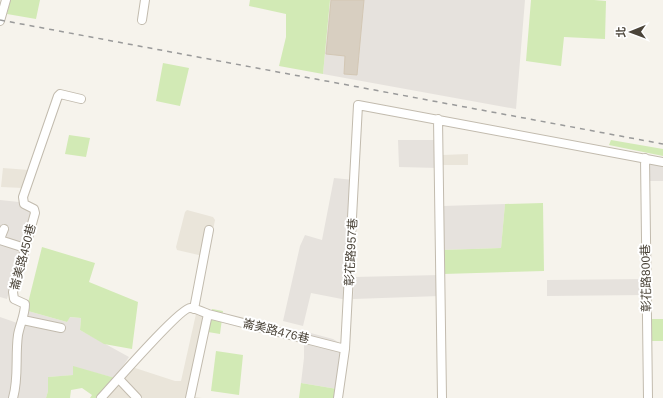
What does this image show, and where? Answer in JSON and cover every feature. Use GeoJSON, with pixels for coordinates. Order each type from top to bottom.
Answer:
{"type":"FeatureCollection","features":[{"type":"Feature","properties":{"kind":"street"},"geometry":{"type":"LineString","coordinates":[[0,21],[6,0]]}},
{"type":"Feature","properties":{"kind":"street"},"geometry":{"type":"LineString","coordinates":[[142,20],[145,0]]}},
{"type":"Feature","properties":{"kind":"street","name":"崙美路450巷"},"geometry":{"type":"LineString","coordinates":[[13,398],[16,389],[18,336],[23,320],[25,304],[12,296],[35,213],[34,210],[24,204],[23,196],[58,96],[60,94],[81,99]]}},
{"type":"Feature","properties":{"kind":"street","name":"彰花路957巷"},"geometry":{"type":"LineString","coordinates":[[338,398],[345,349],[358,105],[438,119]]}},
{"type":"Feature","properties":{"kind":"street"},"geometry":{"type":"LineString","coordinates":[[442,398],[438,119],[663,162]]}},
{"type":"Feature","properties":{"kind":"street","name":"彰花路800巷"},"geometry":{"type":"LineString","coordinates":[[645,158],[648,398]]}},
{"type":"Feature","properties":{"kind":"street"},"geometry":{"type":"LineString","coordinates":[[4,229],[0,239],[25,248]]}},
{"type":"Feature","properties":{"kind":"street"},"geometry":{"type":"LineString","coordinates":[[100,398],[155,338],[184,310],[190,308],[194,309],[209,230]]}},
{"type":"Feature","properties":{"kind":"street","name":"崙美路476巷"},"geometry":{"type":"LineString","coordinates":[[194,309],[208,314],[345,349]]}},
{"type":"Feature","properties":{"kind":"street"},"geometry":{"type":"LineString","coordinates":[[190,398],[208,314]]}},
{"type":"Feature","properties":{"kind":"street"},"geometry":{"type":"LineString","coordinates":[[23,320],[61,328]]}},
{"type":"Feature","properties":{"kind":"street"},"geometry":{"type":"LineString","coordinates":[[119,379],[136,398]]}},
{"type":"Feature","properties":{"kind":"shaded area"},"geometry":{"type":"Polygon","coordinates":[[[330,0],[525,0],[516,109],[323,74],[330,0]]]}},
{"type":"Feature","properties":{"kind":"shaded area"},"geometry":{"type":"Polygon","coordinates":[[[398,140],[438,140],[439,168],[399,167],[398,140]]]}},
{"type":"Feature","properties":{"kind":"shaded area"},"geometry":{"type":"Polygon","coordinates":[[[468,154],[468,165],[442,165],[442,155],[468,154]]]}},
{"type":"Feature","properties":{"kind":"shaded area"},"geometry":{"type":"Polygon","coordinates":[[[649,159],[663,162],[663,181],[649,181],[649,159]]]}},
{"type":"Feature","properties":{"kind":"shaded area"},"geometry":{"type":"Polygon","coordinates":[[[3,168],[29,170],[23,188],[1,187],[3,168]]]}},
{"type":"Feature","properties":{"kind":"shaded area"},"geometry":{"type":"Polygon","coordinates":[[[334,178],[354,180],[347,300],[311,293],[303,326],[283,321],[300,246],[305,235],[322,240],[334,178]]]}},
{"type":"Feature","properties":{"kind":"shaded area"},"geometry":{"type":"Polygon","coordinates":[[[0,200],[19,202],[20,206],[30,210],[31,213],[31,218],[7,299],[0,297],[0,200]]]}},
{"type":"Feature","properties":{"kind":"shaded area"},"geometry":{"type":"Polygon","coordinates":[[[505,204],[501,248],[442,250],[443,206],[505,204]]]}},
{"type":"Feature","properties":{"kind":"shaded area"},"geometry":{"type":"Polygon","coordinates":[[[187,210],[213,217],[215,220],[199,301],[203,256],[177,250],[176,247],[185,212],[187,210]]]}},
{"type":"Feature","properties":{"kind":"shaded area"},"geometry":{"type":"Polygon","coordinates":[[[440,275],[440,296],[353,299],[354,277],[440,275]]]}},
{"type":"Feature","properties":{"kind":"shaded area"},"geometry":{"type":"Polygon","coordinates":[[[646,279],[646,295],[547,296],[547,280],[646,279]]]}},
{"type":"Feature","properties":{"kind":"shaded area"},"geometry":{"type":"Polygon","coordinates":[[[198,305],[209,310],[195,397],[202,398],[102,398],[129,366],[175,381],[181,381],[198,305]]]}},
{"type":"Feature","properties":{"kind":"shaded area"},"geometry":{"type":"Polygon","coordinates":[[[28,311],[67,322],[69,317],[81,318],[80,330],[129,357],[115,378],[73,367],[74,375],[48,377],[48,391],[46,398],[0,398],[0,317],[23,325],[28,311]]]}},
{"type":"Feature","properties":{"kind":"shaded area"},"geometry":{"type":"Polygon","coordinates":[[[307,332],[333,339],[343,345],[337,389],[301,383],[304,344],[307,332]]]}},
{"type":"Feature","properties":{"kind":"green space"},"geometry":{"type":"Polygon","coordinates":[[[10,0],[40,0],[36,19],[7,14],[10,0]]]}},
{"type":"Feature","properties":{"kind":"green space"},"geometry":{"type":"Polygon","coordinates":[[[250,0],[330,0],[323,74],[279,66],[286,37],[286,14],[249,6],[250,0]]]}},
{"type":"Feature","properties":{"kind":"green space"},"geometry":{"type":"Polygon","coordinates":[[[531,0],[606,1],[605,39],[564,37],[561,66],[526,61],[531,0]]]}},
{"type":"Feature","properties":{"kind":"green space"},"geometry":{"type":"Polygon","coordinates":[[[163,63],[189,68],[180,106],[156,101],[163,63]]]}},
{"type":"Feature","properties":{"kind":"green space"},"geometry":{"type":"Polygon","coordinates":[[[69,135],[90,138],[86,157],[65,154],[69,135]]]}},
{"type":"Feature","properties":{"kind":"green space"},"geometry":{"type":"Polygon","coordinates":[[[611,140],[663,149],[663,156],[609,145],[611,140]]]}},
{"type":"Feature","properties":{"kind":"green space"},"geometry":{"type":"Polygon","coordinates":[[[543,203],[544,271],[443,274],[442,250],[501,248],[505,204],[543,203]]]}},
{"type":"Feature","properties":{"kind":"green space"},"geometry":{"type":"Polygon","coordinates":[[[42,247],[95,263],[89,282],[138,302],[132,349],[104,344],[80,330],[81,318],[70,317],[67,322],[28,311],[28,303],[42,247]]]}},
{"type":"Feature","properties":{"kind":"green space"},"geometry":{"type":"Polygon","coordinates":[[[212,309],[223,311],[220,334],[208,332],[212,309]]]}},
{"type":"Feature","properties":{"kind":"green space"},"geometry":{"type":"Polygon","coordinates":[[[652,319],[663,319],[663,341],[652,341],[652,319]]]}},
{"type":"Feature","properties":{"kind":"green space"},"geometry":{"type":"Polygon","coordinates":[[[216,351],[243,355],[239,395],[211,391],[216,351]]]}},
{"type":"Feature","properties":{"kind":"green space"},"geometry":{"type":"Polygon","coordinates":[[[73,366],[115,378],[98,398],[90,398],[92,395],[82,388],[71,390],[70,398],[46,398],[48,391],[48,377],[73,375],[73,366]]]}},
{"type":"Feature","properties":{"kind":"green space"},"geometry":{"type":"Polygon","coordinates":[[[301,383],[337,389],[336,398],[299,398],[301,383]]]}},
{"type":"Feature","properties":{"kind":"building"},"geometry":{"type":"Polygon","coordinates":[[[331,0],[364,0],[357,75],[344,74],[345,56],[326,54],[331,0]]]}},
{"type":"Feature","properties":{"kind":"railway"},"geometry":{"type":"LineString","coordinates":[[0,20],[663,144]]}}]}
